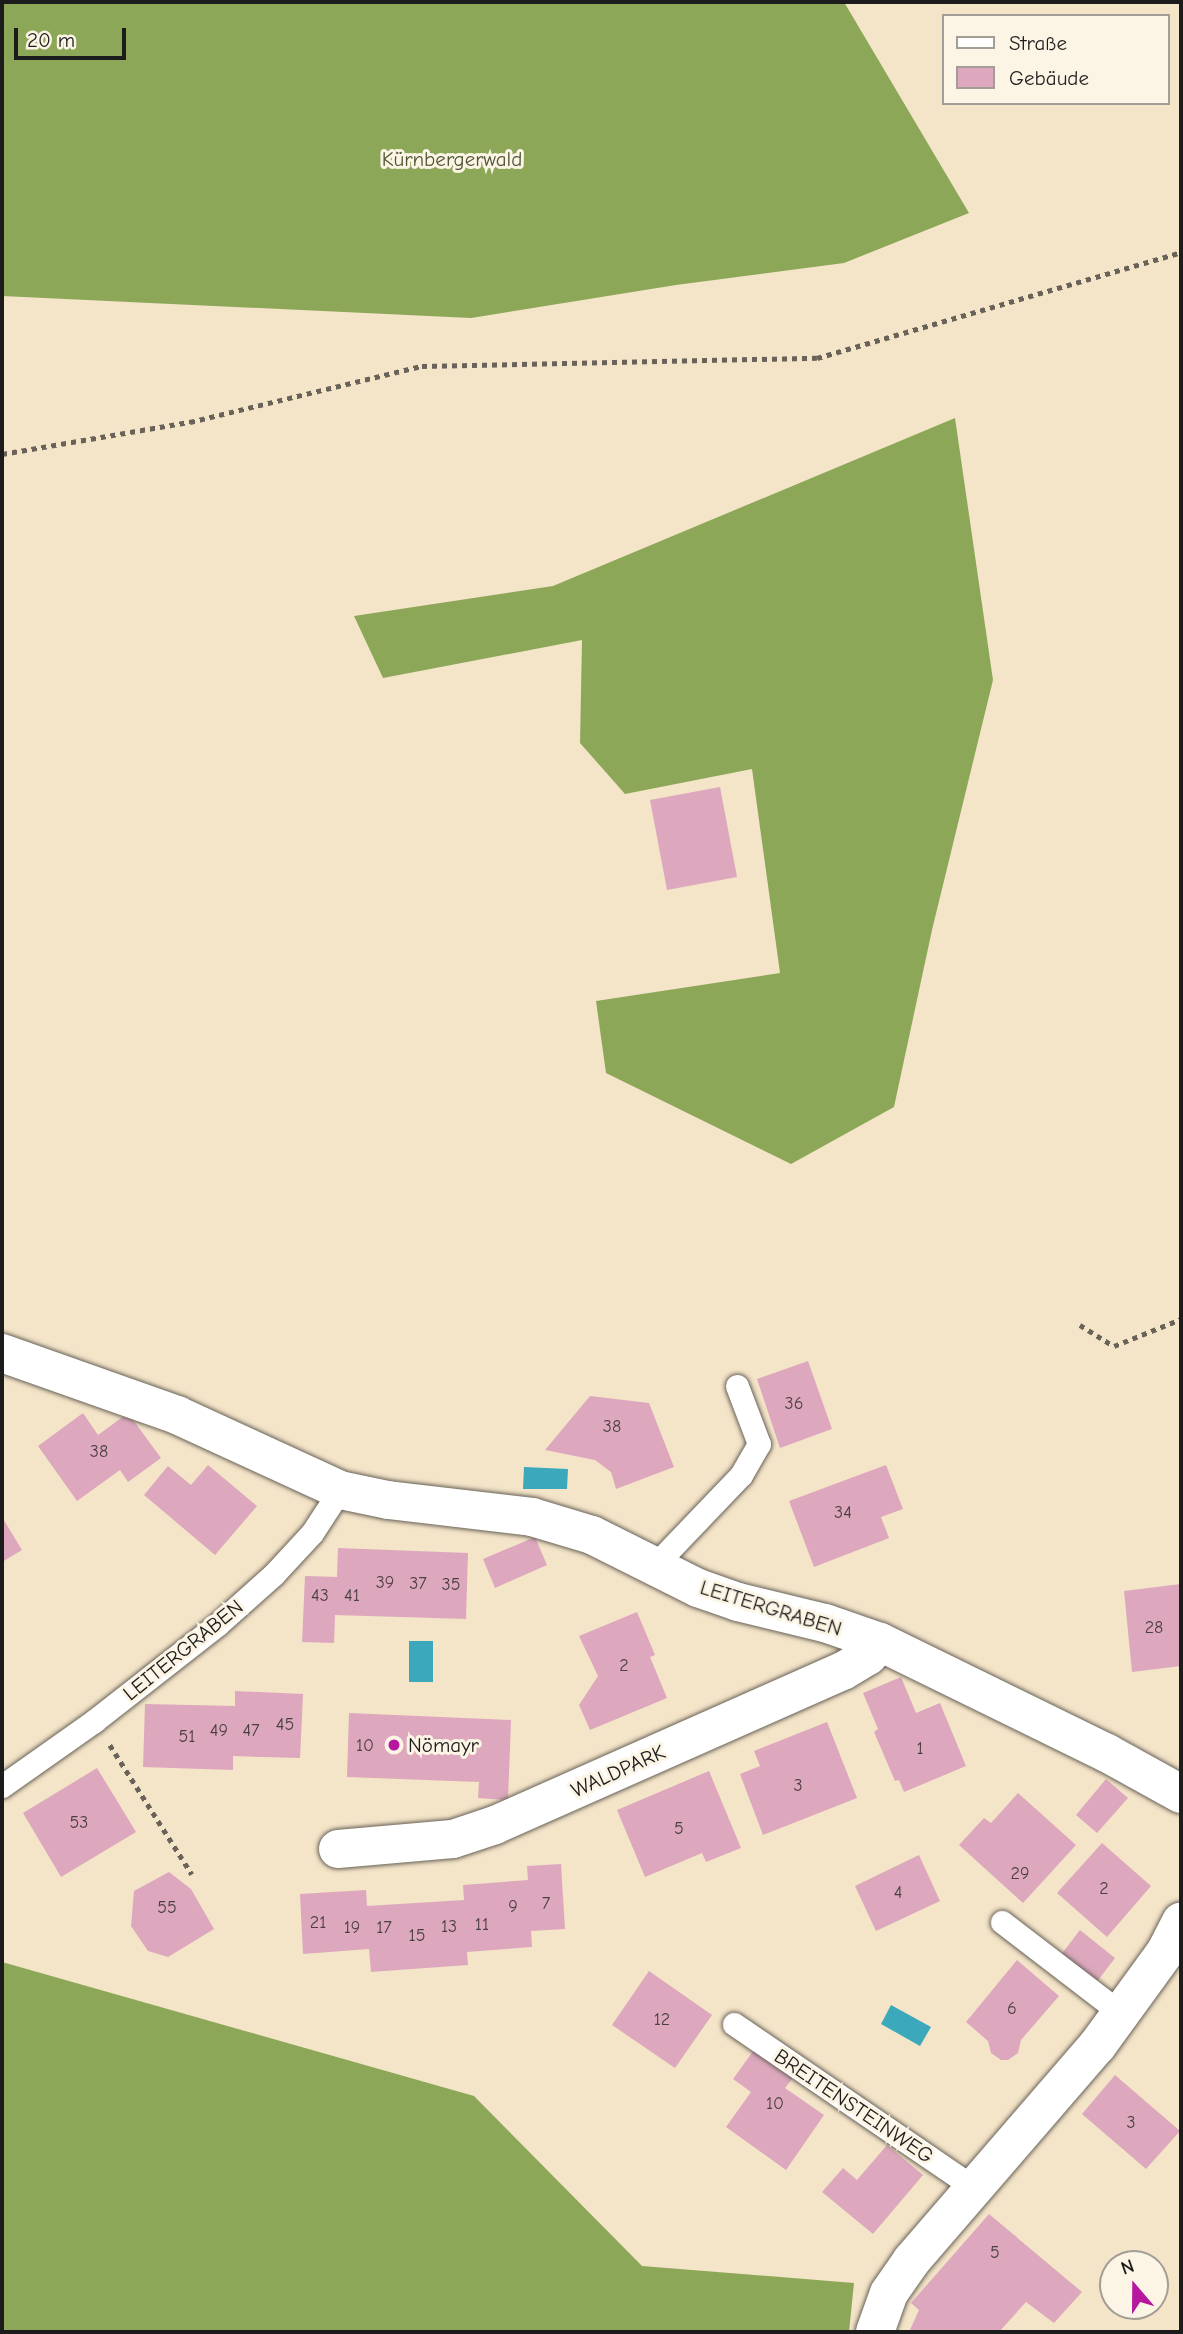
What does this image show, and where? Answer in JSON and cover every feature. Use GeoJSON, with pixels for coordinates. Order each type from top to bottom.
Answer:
{"type":"FeatureCollection","features":[{"type":"Feature","properties":{"kind":"street","name":"LEITERGRABEN"},"geometry":{"type":"LineString","coordinates":[[2,1353],[177,1415],[340,1490],[388,1500],[532,1517],[592,1535],[698,1588],[738,1602],[825,1623],[880,1642],[1107,1753],[1181,1794]]}},
{"type":"Feature","properties":{"kind":"street","name":"WALDPARK"},"geometry":{"type":"LineString","coordinates":[[338,1849],[453,1839],[495,1825],[843,1671],[868,1656],[880,1642]]}},
{"type":"Feature","properties":{"kind":"street"},"geometry":{"type":"LineString","coordinates":[[875,2332],[890,2293],[912,2260],[1122,2014],[1166,1951],[1181,1922]]}},
{"type":"Feature","properties":{"kind":"lane"},"geometry":{"type":"LineString","coordinates":[[654,1566],[741,1475],[759,1444],[737,1386]]}},
{"type":"Feature","properties":{"kind":"lane","name":"LEITERGRABEN"},"geometry":{"type":"LineString","coordinates":[[2,1786],[94,1721],[217,1625],[274,1574],[312,1532],[340,1490]]}},
{"type":"Feature","properties":{"kind":"lane"},"geometry":{"type":"LineString","coordinates":[[1002,1922],[1122,2014]]}},
{"type":"Feature","properties":{"kind":"lane","name":"BREITENSTEINWEG"},"geometry":{"type":"LineString","coordinates":[[734,2024],[974,2188]]}},
{"type":"Feature","properties":{"kind":"path"},"geometry":{"type":"LineString","coordinates":[[2,454],[190,422],[422,366],[817,358],[1181,252]]}},
{"type":"Feature","properties":{"kind":"path"},"geometry":{"type":"LineString","coordinates":[[1080,1325],[1114,1346],[1181,1319]]}},
{"type":"Feature","properties":{"kind":"path"},"geometry":{"type":"LineString","coordinates":[[94,1721],[192,1874]]}},
{"type":"Feature","properties":{"kind":"green space","name":"Kürnbergerwald"},"geometry":{"type":"Polygon","coordinates":[[[2,2],[844,2],[969,213],[844,263],[676,285],[471,318],[2,296],[2,2]]]}},
{"type":"Feature","properties":{"kind":"green space"},"geometry":{"type":"Polygon","coordinates":[[[955,418],[993,680],[932,930],[894,1107],[791,1164],[606,1073],[596,1001],[780,973],[752,769],[625,794],[580,743],[582,640],[383,678],[354,616],[553,586],[955,418]]]}},
{"type":"Feature","properties":{"kind":"green space"},"geometry":{"type":"Polygon","coordinates":[[[2,1962],[474,2096],[642,2266],[854,2283],[849,2332],[2,2332],[2,1962]]]}},
{"type":"Feature","properties":{"kind":"water"},"geometry":{"type":"Polygon","coordinates":[[[524,1467],[568,1469],[567,1489],[523,1489],[524,1467]]]}},
{"type":"Feature","properties":{"kind":"water"},"geometry":{"type":"Polygon","coordinates":[[[409,1641],[433,1641],[433,1682],[409,1682],[409,1641]]]}},
{"type":"Feature","properties":{"kind":"water"},"geometry":{"type":"Polygon","coordinates":[[[891,2005],[931,2027],[920,2046],[881,2024],[891,2005]]]}},
{"type":"Feature","properties":{"kind":"building"},"geometry":{"type":"Polygon","coordinates":[[[720,787],[737,877],[667,890],[650,800],[720,787]]]}},
{"type":"Feature","properties":{"kind":"building"},"geometry":{"type":"Polygon","coordinates":[[[808,1361],[832,1429],[780,1448],[757,1379],[808,1361]]]}},
{"type":"Feature","properties":{"kind":"building"},"geometry":{"type":"Polygon","coordinates":[[[590,1396],[649,1403],[674,1467],[616,1489],[611,1472],[595,1460],[545,1450],[590,1396]]]}},
{"type":"Feature","properties":{"kind":"building"},"geometry":{"type":"Polygon","coordinates":[[[83,1413],[98,1435],[128,1413],[161,1458],[128,1482],[120,1470],[77,1501],[38,1446],[83,1413]]]}},
{"type":"Feature","properties":{"kind":"building"},"geometry":{"type":"Polygon","coordinates":[[[208,1465],[257,1506],[215,1555],[144,1495],[168,1466],[191,1485],[208,1465]]]}},
{"type":"Feature","properties":{"kind":"building"},"geometry":{"type":"Polygon","coordinates":[[[886,1465],[903,1509],[881,1517],[889,1538],[814,1567],[789,1501],[886,1465]]]}},
{"type":"Feature","properties":{"kind":"building"},"geometry":{"type":"Polygon","coordinates":[[[2,1517],[22,1550],[2,1562],[2,1517]]]}},
{"type":"Feature","properties":{"kind":"building"},"geometry":{"type":"Polygon","coordinates":[[[535,1537],[547,1565],[495,1588],[483,1559],[535,1537]]]}},
{"type":"Feature","properties":{"kind":"building"},"geometry":{"type":"Polygon","coordinates":[[[338,1548],[468,1553],[466,1619],[335,1615],[334,1643],[302,1642],[305,1576],[337,1577],[338,1548]]]}},
{"type":"Feature","properties":{"kind":"building"},"geometry":{"type":"Polygon","coordinates":[[[1181,1584],[1181,1666],[1132,1672],[1124,1591],[1181,1584]]]}},
{"type":"Feature","properties":{"kind":"building"},"geometry":{"type":"Polygon","coordinates":[[[637,1612],[655,1655],[650,1657],[667,1698],[590,1730],[579,1705],[598,1676],[579,1636],[637,1612]]]}},
{"type":"Feature","properties":{"kind":"building"},"geometry":{"type":"Polygon","coordinates":[[[901,1677],[916,1713],[940,1703],[966,1766],[904,1792],[899,1780],[895,1781],[874,1732],[878,1729],[863,1693],[901,1677]]]}},
{"type":"Feature","properties":{"kind":"building"},"geometry":{"type":"Polygon","coordinates":[[[235,1691],[303,1694],[300,1758],[233,1756],[233,1770],[143,1767],[145,1704],[235,1706],[235,1691]]]}},
{"type":"Feature","properties":{"kind":"building"},"geometry":{"type":"Polygon","coordinates":[[[349,1713],[511,1720],[508,1800],[478,1798],[479,1782],[347,1777],[349,1713]]]}},
{"type":"Feature","properties":{"kind":"building"},"geometry":{"type":"Polygon","coordinates":[[[827,1722],[857,1798],[763,1835],[740,1774],[760,1766],[754,1751],[827,1722]]]}},
{"type":"Feature","properties":{"kind":"building"},"geometry":{"type":"Polygon","coordinates":[[[97,1768],[136,1832],[61,1877],[23,1813],[97,1768]]]}},
{"type":"Feature","properties":{"kind":"building"},"geometry":{"type":"Polygon","coordinates":[[[709,1771],[741,1848],[706,1862],[702,1853],[645,1877],[617,1810],[709,1771]]]}},
{"type":"Feature","properties":{"kind":"building"},"geometry":{"type":"Polygon","coordinates":[[[1106,1779],[1128,1798],[1097,1833],[1076,1815],[1106,1779]]]}},
{"type":"Feature","properties":{"kind":"building"},"geometry":{"type":"Polygon","coordinates":[[[1018,1793],[1076,1845],[1023,1903],[959,1845],[984,1818],[991,1823],[1018,1793]]]}},
{"type":"Feature","properties":{"kind":"building"},"geometry":{"type":"Polygon","coordinates":[[[1102,1843],[1151,1886],[1107,1937],[1057,1893],[1102,1843]]]}},
{"type":"Feature","properties":{"kind":"building"},"geometry":{"type":"Polygon","coordinates":[[[919,1855],[940,1901],[876,1931],[855,1886],[919,1855]]]}},
{"type":"Feature","properties":{"kind":"building"},"geometry":{"type":"Polygon","coordinates":[[[561,1864],[565,1929],[531,1931],[532,1947],[467,1952],[468,1965],[371,1972],[369,1949],[303,1954],[300,1894],[366,1890],[367,1906],[464,1900],[463,1885],[528,1880],[527,1866],[561,1864]]]}},
{"type":"Feature","properties":{"kind":"building"},"geometry":{"type":"Polygon","coordinates":[[[169,1872],[191,1889],[214,1929],[168,1957],[148,1951],[131,1926],[134,1891],[169,1872]]]}},
{"type":"Feature","properties":{"kind":"building"},"geometry":{"type":"Polygon","coordinates":[[[1080,1930],[1115,1958],[1096,1983],[1060,1956],[1080,1930]]]}},
{"type":"Feature","properties":{"kind":"building"},"geometry":{"type":"Polygon","coordinates":[[[1017,1960],[1059,1996],[1021,2040],[1018,2053],[1008,2060],[1001,2060],[991,2053],[988,2041],[966,2022],[1017,1960]]]}},
{"type":"Feature","properties":{"kind":"building"},"geometry":{"type":"Polygon","coordinates":[[[649,1971],[712,2015],[675,2068],[612,2025],[649,1971]]]}},
{"type":"Feature","properties":{"kind":"building"},"geometry":{"type":"Polygon","coordinates":[[[754,2050],[793,2078],[785,2088],[824,2115],[786,2170],[726,2127],[751,2092],[733,2079],[754,2050]]]}},
{"type":"Feature","properties":{"kind":"building"},"geometry":{"type":"Polygon","coordinates":[[[1115,2075],[1180,2131],[1146,2169],[1082,2114],[1115,2075]]]}},
{"type":"Feature","properties":{"kind":"building"},"geometry":{"type":"Polygon","coordinates":[[[887,2145],[923,2175],[873,2234],[822,2192],[843,2168],[857,2180],[887,2145]]]}},
{"type":"Feature","properties":{"kind":"building"},"geometry":{"type":"Polygon","coordinates":[[[989,2214],[1082,2292],[1054,2323],[1026,2302],[999,2332],[909,2332],[919,2310],[911,2303],[989,2214]]]}},
{"type":"Feature","properties":{"kind":"place","name":"Nömayr"},"geometry":{"type":"Point","coordinates":[394,1745]}}]}
